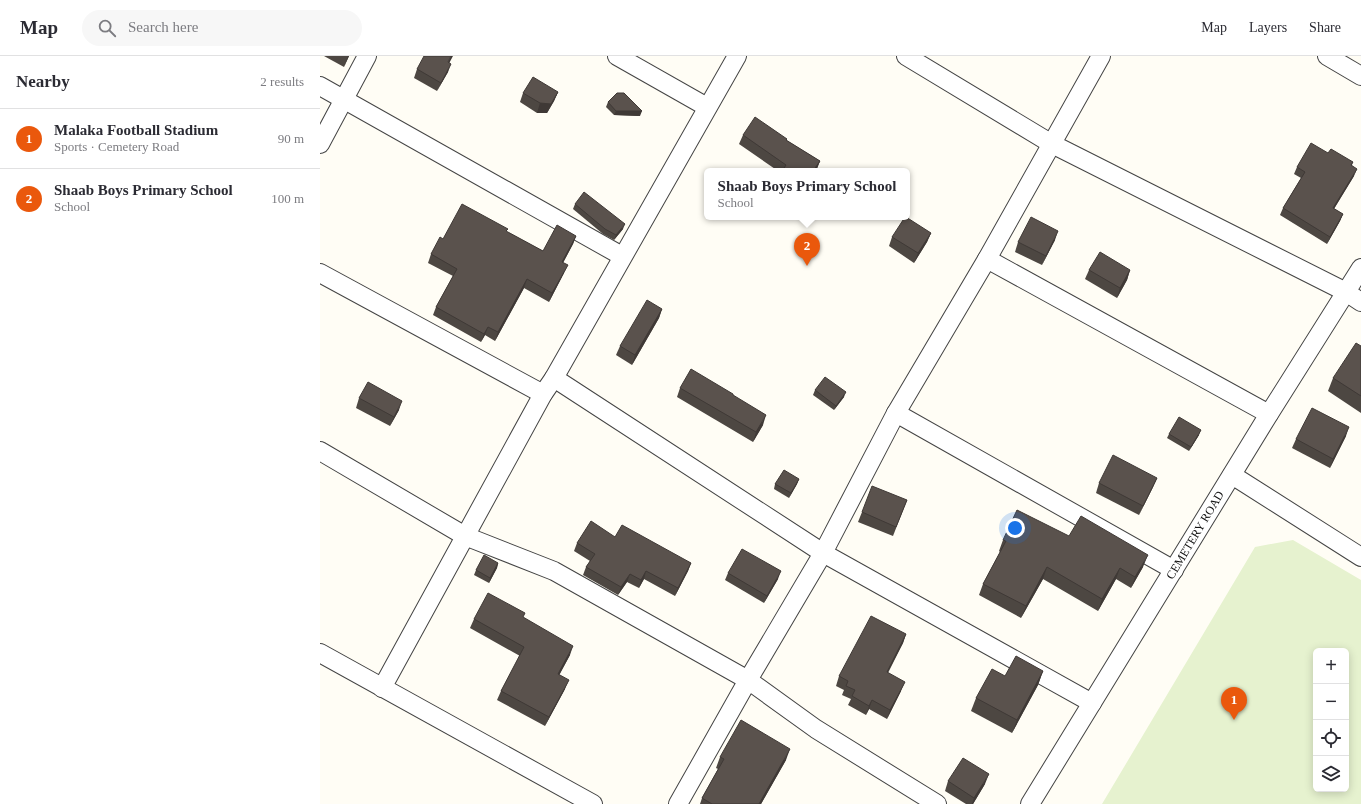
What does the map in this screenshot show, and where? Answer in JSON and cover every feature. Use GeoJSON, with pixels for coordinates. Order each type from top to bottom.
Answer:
{"type":"FeatureCollection","features":[{"type":"Feature","properties":{"kind":"street"},"geometry":{"type":"LineString","coordinates":[[320,144],[366,56]]}},
{"type":"Feature","properties":{"kind":"street"},"geometry":{"type":"LineString","coordinates":[[617,56],[707,107]]}},
{"type":"Feature","properties":{"kind":"street"},"geometry":{"type":"LineString","coordinates":[[382,688],[543,394],[554,378],[737,56]]}},
{"type":"Feature","properties":{"kind":"street"},"geometry":{"type":"LineString","coordinates":[[906,56],[1052,144],[1346,292],[1361,302]]}},
{"type":"Feature","properties":{"kind":"street"},"geometry":{"type":"LineString","coordinates":[[678,804],[748,680],[823,553],[896,413],[987,259],[1101,56]]}},
{"type":"Feature","properties":{"kind":"street"},"geometry":{"type":"LineString","coordinates":[[1327,56],[1361,76]]}},
{"type":"Feature","properties":{"kind":"street"},"geometry":{"type":"LineString","coordinates":[[320,86],[622,256]]}},
{"type":"Feature","properties":{"kind":"street"},"geometry":{"type":"LineString","coordinates":[[987,259],[1269,414]]}},
{"type":"Feature","properties":{"kind":"street","name":"CEMETERY ROAD"},"geometry":{"type":"LineString","coordinates":[[1030,804],[1269,414],[1361,268]]}},
{"type":"Feature","properties":{"kind":"street"},"geometry":{"type":"LineString","coordinates":[[320,273],[543,394]]}},
{"type":"Feature","properties":{"kind":"street"},"geometry":{"type":"LineString","coordinates":[[554,378],[823,553],[1092,703]]}},
{"type":"Feature","properties":{"kind":"street"},"geometry":{"type":"LineString","coordinates":[[896,413],[1174,570]]}},
{"type":"Feature","properties":{"kind":"street"},"geometry":{"type":"LineString","coordinates":[[320,450],[465,536],[554,571],[748,680],[816,729],[937,804]]}},
{"type":"Feature","properties":{"kind":"street"},"geometry":{"type":"LineString","coordinates":[[1232,475],[1361,557]]}},
{"type":"Feature","properties":{"kind":"street"},"geometry":{"type":"LineString","coordinates":[[320,653],[593,804]]}},
{"type":"Feature","properties":{"kind":"green space"},"geometry":{"type":"Polygon","coordinates":[[[1293,540],[1361,580],[1361,804],[1102,804],[1255,547],[1293,540]]]}},
{"type":"Feature","properties":{"kind":"building"},"geometry":{"type":"Polygon","coordinates":[[[424,56],[451,56],[448,62],[451,64],[441,83],[417,69],[424,56]]]}},
{"type":"Feature","properties":{"kind":"building"},"geometry":{"type":"Polygon","coordinates":[[[533,77],[558,92],[551,104],[540,103],[523,93],[533,77]]]}},
{"type":"Feature","properties":{"kind":"building"},"geometry":{"type":"Polygon","coordinates":[[[617,93],[624,93],[642,111],[616,111],[608,102],[617,93]]]}},
{"type":"Feature","properties":{"kind":"building"},"geometry":{"type":"Polygon","coordinates":[[[755,117],[787,139],[786,140],[820,161],[815,168],[784,168],[786,165],[743,135],[755,117]]]}},
{"type":"Feature","properties":{"kind":"building"},"geometry":{"type":"Polygon","coordinates":[[[1311,143],[1328,153],[1331,149],[1353,162],[1351,165],[1357,169],[1333,208],[1343,214],[1330,237],[1283,208],[1305,172],[1297,167],[1311,143]]]}},
{"type":"Feature","properties":{"kind":"building"},"geometry":{"type":"Polygon","coordinates":[[[584,192],[625,224],[616,235],[605,229],[575,204],[584,192]]]}},
{"type":"Feature","properties":{"kind":"building"},"geometry":{"type":"Polygon","coordinates":[[[462,204],[508,229],[506,231],[543,251],[557,225],[576,236],[562,262],[568,265],[552,293],[527,279],[498,332],[488,327],[484,334],[436,307],[457,269],[431,254],[440,237],[443,239],[462,204]]]}},
{"type":"Feature","properties":{"kind":"building"},"geometry":{"type":"Polygon","coordinates":[[[1031,217],[1058,231],[1046,256],[1018,242],[1031,217]]]}},
{"type":"Feature","properties":{"kind":"building"},"geometry":{"type":"Polygon","coordinates":[[[903,220],[910,220],[931,233],[918,253],[892,237],[903,220]]]}},
{"type":"Feature","properties":{"kind":"building"},"geometry":{"type":"Polygon","coordinates":[[[1100,252],[1130,270],[1120,288],[1089,270],[1100,252]]]}},
{"type":"Feature","properties":{"kind":"building"},"geometry":{"type":"Polygon","coordinates":[[[647,300],[662,309],[635,355],[620,346],[647,300]]]}},
{"type":"Feature","properties":{"kind":"building"},"geometry":{"type":"Polygon","coordinates":[[[1356,343],[1361,346],[1361,396],[1333,378],[1356,343]]]}},
{"type":"Feature","properties":{"kind":"building"},"geometry":{"type":"Polygon","coordinates":[[[691,369],[766,415],[756,432],[680,388],[691,369]]]}},
{"type":"Feature","properties":{"kind":"building"},"geometry":{"type":"Polygon","coordinates":[[[825,377],[846,392],[836,406],[815,390],[825,377]]]}},
{"type":"Feature","properties":{"kind":"building"},"geometry":{"type":"Polygon","coordinates":[[[368,382],[402,401],[394,417],[359,398],[368,382]]]}},
{"type":"Feature","properties":{"kind":"building"},"geometry":{"type":"Polygon","coordinates":[[[1312,408],[1349,427],[1333,459],[1296,439],[1312,408]]]}},
{"type":"Feature","properties":{"kind":"building"},"geometry":{"type":"Polygon","coordinates":[[[1179,417],[1201,430],[1191,447],[1169,434],[1179,417]]]}},
{"type":"Feature","properties":{"kind":"building"},"geometry":{"type":"Polygon","coordinates":[[[1113,455],[1157,478],[1143,506],[1099,483],[1113,455]]]}},
{"type":"Feature","properties":{"kind":"building"},"geometry":{"type":"Polygon","coordinates":[[[784,470],[799,479],[791,493],[775,484],[784,470]]]}},
{"type":"Feature","properties":{"kind":"building"},"geometry":{"type":"Polygon","coordinates":[[[872,486],[907,500],[896,527],[862,512],[872,486]]]}},
{"type":"Feature","properties":{"kind":"building"},"geometry":{"type":"Polygon","coordinates":[[[1017,510],[1069,536],[1081,516],[1148,555],[1135,577],[1120,568],[1102,599],[1047,567],[1026,606],[983,584],[1006,541],[1003,540],[1017,510]]]}},
{"type":"Feature","properties":{"kind":"building"},"geometry":{"type":"Polygon","coordinates":[[[591,521],[615,537],[622,525],[691,563],[678,588],[646,571],[641,580],[630,574],[621,587],[586,567],[595,554],[577,543],[591,521]]]}},
{"type":"Feature","properties":{"kind":"building"},"geometry":{"type":"Polygon","coordinates":[[[742,549],[781,571],[767,596],[728,573],[742,549]]]}},
{"type":"Feature","properties":{"kind":"building"},"geometry":{"type":"Polygon","coordinates":[[[484,555],[498,563],[490,578],[476,570],[484,555]]]}},
{"type":"Feature","properties":{"kind":"building"},"geometry":{"type":"Polygon","coordinates":[[[488,593],[525,613],[523,617],[573,646],[558,674],[569,680],[549,717],[501,691],[524,647],[474,619],[488,593]]]}},
{"type":"Feature","properties":{"kind":"building"},"geometry":{"type":"Polygon","coordinates":[[[871,616],[906,634],[887,672],[905,682],[890,710],[872,700],[869,706],[852,696],[855,690],[846,686],[848,681],[839,676],[871,616]]]}},
{"type":"Feature","properties":{"kind":"building"},"geometry":{"type":"Polygon","coordinates":[[[1016,656],[1043,671],[1017,720],[976,698],[992,669],[1005,676],[1016,656]]]}},
{"type":"Feature","properties":{"kind":"building"},"geometry":{"type":"Polygon","coordinates":[[[741,720],[790,749],[759,804],[712,804],[702,798],[724,759],[720,757],[741,720]]]}},
{"type":"Feature","properties":{"kind":"building"},"geometry":{"type":"Polygon","coordinates":[[[963,758],[989,774],[974,798],[948,781],[963,758]]]}},
{"type":"Feature","properties":{"kind":"place","name":"Shaab Boys Primary School"},"geometry":{"type":"Point","coordinates":[807,266]}},
{"type":"Feature","properties":{"kind":"place","name":"Malaka Football Stadium"},"geometry":{"type":"Point","coordinates":[1234,720]}}]}
